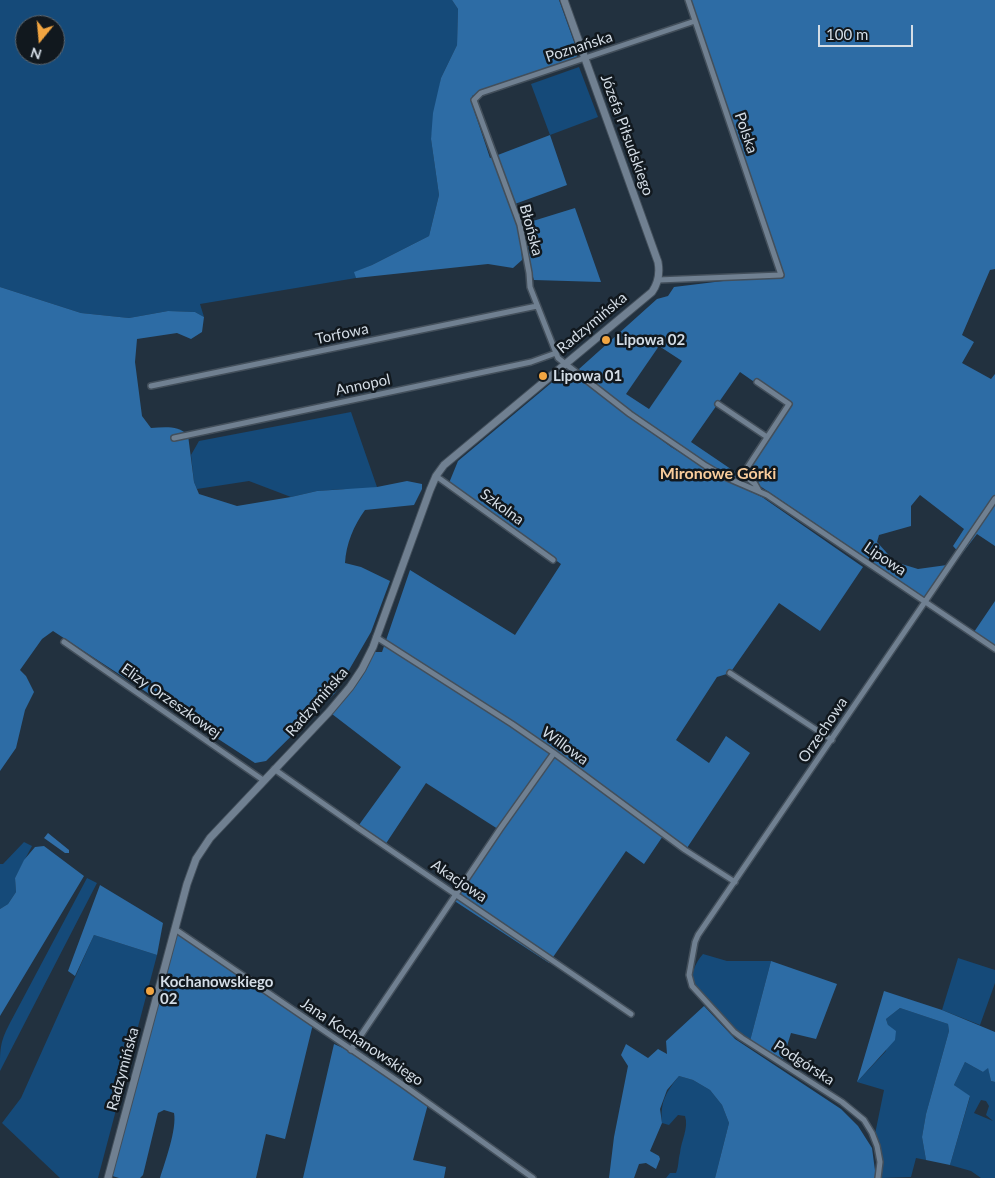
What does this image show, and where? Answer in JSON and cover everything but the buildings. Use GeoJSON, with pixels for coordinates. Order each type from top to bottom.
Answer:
{"type":"FeatureCollection","features":[{"type":"Feature","properties":{"kind":"street","name":"Józefa Piłsudskiego"},"geometry":{"type":"LineString","coordinates":[[564,0],[658,262],[658,280]]}},
{"type":"Feature","properties":{"kind":"street","name":"Polska"},"geometry":{"type":"LineString","coordinates":[[658,280],[780,275],[688,0]]}},
{"type":"Feature","properties":{"kind":"street","name":"Poznańska"},"geometry":{"type":"LineString","coordinates":[[474,100],[481,93],[695,21]]}},
{"type":"Feature","properties":{"kind":"street","name":"Błońska"},"geometry":{"type":"LineString","coordinates":[[474,100],[520,225],[530,287],[558,358],[564,364]]}},
{"type":"Feature","properties":{"kind":"street","name":"Radzymińska"},"geometry":{"type":"LineString","coordinates":[[108,1178],[192,870],[201,851],[210,838],[263,780],[329,712],[362,669],[376,637],[436,476],[453,456],[652,292],[658,280]]}},
{"type":"Feature","properties":{"kind":"street","name":"Torfowa"},"geometry":{"type":"LineString","coordinates":[[151,386],[537,306]]}},
{"type":"Feature","properties":{"kind":"street","name":"Annopol"},"geometry":{"type":"LineString","coordinates":[[174,438],[531,362],[556,353]]}},
{"type":"Feature","properties":{"kind":"street","name":"Lipowa"},"geometry":{"type":"LineString","coordinates":[[564,364],[630,414],[706,466],[753,490],[760,491]]}},
{"type":"Feature","properties":{"kind":"street"},"geometry":{"type":"LineString","coordinates":[[718,404],[767,437],[789,404],[757,382]]}},
{"type":"Feature","properties":{"kind":"street","name":"Lipowa"},"geometry":{"type":"LineString","coordinates":[[767,437],[743,474],[760,491],[995,649]]}},
{"type":"Feature","properties":{"kind":"street","name":"Szkolna"},"geometry":{"type":"LineString","coordinates":[[436,476],[553,560]]}},
{"type":"Feature","properties":{"kind":"street","name":"Orzechowa"},"geometry":{"type":"LineString","coordinates":[[690,981],[689,975],[698,935],[995,499]]}},
{"type":"Feature","properties":{"kind":"street","name":"Willowa"},"geometry":{"type":"LineString","coordinates":[[376,637],[512,724],[685,850],[735,882]]}},
{"type":"Feature","properties":{"kind":"street","name":"Elizy Orzeszkowej"},"geometry":{"type":"LineString","coordinates":[[64,642],[263,780]]}},
{"type":"Feature","properties":{"kind":"street"},"geometry":{"type":"LineString","coordinates":[[730,673],[832,740]]}},
{"type":"Feature","properties":{"kind":"street"},"geometry":{"type":"LineString","coordinates":[[351,1050],[554,753]]}},
{"type":"Feature","properties":{"kind":"street","name":"Akacjowa"},"geometry":{"type":"LineString","coordinates":[[274,769],[631,1014]]}},
{"type":"Feature","properties":{"kind":"street","name":"Jana Kochanowskiego"},"geometry":{"type":"LineString","coordinates":[[175,930],[402,1084],[533,1178]]}},
{"type":"Feature","properties":{"kind":"street","name":"Podgórska"},"geometry":{"type":"LineString","coordinates":[[690,981],[696,991],[742,1038],[842,1102],[864,1120],[877,1146],[880,1162],[878,1178]]}},
{"type":"Feature","properties":{"kind":"shaded area"},"geometry":{"type":"Polygon","coordinates":[[[0,0],[452,0],[458,9],[457,45],[441,78],[431,139],[439,195],[429,236],[355,272],[356,278],[200,304],[204,317],[195,312],[168,311],[129,318],[81,313],[0,287],[0,0]]]}},
{"type":"Feature","properties":{"kind":"shaded area"},"geometry":{"type":"Polygon","coordinates":[[[452,0],[559,0],[578,53],[576,59],[478,93],[472,96],[472,104],[490,158],[550,135],[567,185],[512,205],[520,225],[575,208],[601,282],[534,280],[521,241],[522,260],[513,268],[488,264],[356,278],[354,272],[429,236],[439,195],[431,139],[433,113],[441,78],[457,45],[458,9],[452,0]]]}},
{"type":"Feature","properties":{"kind":"shaded area"},"geometry":{"type":"Polygon","coordinates":[[[687,0],[995,0],[995,269],[990,270],[962,335],[974,342],[962,363],[991,379],[995,374],[995,546],[977,534],[961,555],[953,546],[964,529],[920,495],[911,506],[911,526],[879,535],[877,542],[895,562],[918,569],[947,565],[925,598],[760,486],[758,481],[746,473],[790,407],[740,372],[691,442],[750,482],[749,486],[705,462],[663,434],[582,374],[579,369],[657,299],[668,296],[674,287],[780,274],[687,0]],[[659,346],[626,394],[649,409],[682,361],[659,346]]]}},
{"type":"Feature","properties":{"kind":"shaded area"},"geometry":{"type":"Polygon","coordinates":[[[579,67],[598,117],[550,135],[531,84],[579,67]]]}},
{"type":"Feature","properties":{"kind":"shaded area"},"geometry":{"type":"Polygon","coordinates":[[[0,287],[81,313],[129,318],[168,311],[195,312],[204,317],[202,332],[191,339],[177,333],[137,339],[135,362],[142,416],[151,428],[175,428],[188,435],[194,482],[199,494],[237,506],[317,491],[377,487],[407,481],[422,484],[422,489],[414,505],[365,510],[357,522],[351,535],[345,563],[361,567],[390,581],[371,632],[335,693],[266,761],[255,763],[53,631],[42,639],[20,670],[26,676],[34,692],[25,710],[16,748],[0,771],[0,287]]]}},
{"type":"Feature","properties":{"kind":"shaded area"},"geometry":{"type":"Polygon","coordinates":[[[573,374],[671,447],[726,480],[762,497],[863,567],[820,631],[779,603],[730,673],[717,677],[676,740],[709,763],[726,736],[750,753],[687,848],[665,833],[644,864],[626,851],[549,963],[453,900],[501,831],[426,783],[383,848],[356,829],[401,767],[332,714],[362,677],[374,652],[382,652],[410,570],[515,635],[561,564],[449,483],[458,461],[556,379],[573,374]]]}},
{"type":"Feature","properties":{"kind":"shaded area"},"geometry":{"type":"Polygon","coordinates":[[[351,412],[377,487],[351,493],[344,489],[317,491],[291,497],[249,481],[197,489],[194,482],[191,455],[199,441],[351,412]]]}},
{"type":"Feature","properties":{"kind":"shaded area"},"geometry":{"type":"Polygon","coordinates":[[[995,601],[995,646],[974,632],[995,601]]]}},
{"type":"Feature","properties":{"kind":"shaded area"},"geometry":{"type":"Polygon","coordinates":[[[48,833],[69,850],[69,853],[65,853],[44,838],[48,833]]]}},
{"type":"Feature","properties":{"kind":"shaded area"},"geometry":{"type":"Polygon","coordinates":[[[24,842],[32,846],[15,878],[16,892],[8,904],[0,909],[0,864],[3,864],[24,842]]]}},
{"type":"Feature","properties":{"kind":"shaded area"},"geometry":{"type":"Polygon","coordinates":[[[44,846],[84,876],[0,1016],[0,909],[8,904],[16,892],[15,878],[24,860],[35,847],[44,846]]]}},
{"type":"Feature","properties":{"kind":"shaded area"},"geometry":{"type":"Polygon","coordinates":[[[87,878],[97,883],[0,1071],[1,1045],[7,1028],[87,878]]]}},
{"type":"Feature","properties":{"kind":"shaded area"},"geometry":{"type":"Polygon","coordinates":[[[100,885],[163,923],[157,955],[94,935],[75,976],[68,971],[100,885]]]}},
{"type":"Feature","properties":{"kind":"shaded area"},"geometry":{"type":"Polygon","coordinates":[[[176,930],[313,1024],[285,1139],[266,1134],[256,1178],[160,1178],[174,1128],[174,1113],[164,1110],[158,1113],[143,1175],[140,1178],[119,1178],[109,1175],[176,930]]]}},
{"type":"Feature","properties":{"kind":"shaded area"},"geometry":{"type":"Polygon","coordinates":[[[94,935],[157,955],[98,1178],[60,1178],[2,1123],[21,1098],[94,935]]]}},
{"type":"Feature","properties":{"kind":"shaded area"},"geometry":{"type":"Polygon","coordinates":[[[703,954],[727,961],[771,961],[750,1041],[738,1035],[693,987],[694,969],[703,954]]]}},
{"type":"Feature","properties":{"kind":"shaded area"},"geometry":{"type":"Polygon","coordinates":[[[958,958],[995,970],[995,983],[980,1025],[942,1010],[958,958]]]}},
{"type":"Feature","properties":{"kind":"shaded area"},"geometry":{"type":"Polygon","coordinates":[[[771,961],[837,984],[816,1039],[791,1033],[783,1059],[750,1041],[771,961]]]}},
{"type":"Feature","properties":{"kind":"shaded area"},"geometry":{"type":"Polygon","coordinates":[[[884,991],[942,1010],[995,1032],[995,1082],[991,1081],[988,1068],[983,1072],[965,1062],[954,1085],[970,1096],[950,1165],[926,1160],[922,1137],[926,1114],[949,1031],[948,1024],[900,1008],[886,1019],[888,1025],[896,1031],[895,1040],[857,1082],[884,991]]]}},
{"type":"Feature","properties":{"kind":"shaded area"},"geometry":{"type":"Polygon","coordinates":[[[704,1006],[735,1039],[841,1109],[858,1126],[872,1148],[876,1178],[715,1178],[729,1123],[722,1105],[710,1090],[693,1080],[679,1076],[667,1090],[660,1109],[662,1123],[650,1151],[659,1156],[660,1159],[656,1169],[646,1163],[639,1164],[634,1178],[609,1178],[614,1137],[628,1066],[621,1055],[626,1044],[648,1058],[658,1049],[667,1054],[666,1041],[704,1006]]]}},
{"type":"Feature","properties":{"kind":"shaded area"},"geometry":{"type":"Polygon","coordinates":[[[900,1008],[948,1024],[949,1031],[926,1114],[922,1137],[926,1160],[916,1158],[911,1177],[881,1178],[882,1160],[874,1139],[884,1090],[857,1082],[886,1051],[888,1025],[886,1019],[900,1008]]]}},
{"type":"Feature","properties":{"kind":"shaded area"},"geometry":{"type":"Polygon","coordinates":[[[334,1044],[354,1053],[428,1104],[413,1160],[446,1167],[444,1178],[303,1178],[334,1044]]]}},
{"type":"Feature","properties":{"kind":"shaded area"},"geometry":{"type":"Polygon","coordinates":[[[965,1062],[983,1072],[988,1067],[991,1081],[995,1082],[995,1178],[981,1178],[971,1171],[950,1165],[970,1097],[954,1085],[965,1062]],[[981,1100],[974,1113],[993,1121],[986,1115],[989,1106],[986,1101],[981,1100]]]}},
{"type":"Feature","properties":{"kind":"shaded area"},"geometry":{"type":"Polygon","coordinates":[[[679,1076],[693,1080],[710,1090],[722,1105],[729,1123],[715,1178],[666,1178],[670,1173],[676,1173],[678,1168],[686,1125],[685,1116],[678,1115],[669,1125],[662,1123],[663,1103],[679,1076]]]}},
{"type":"Feature","properties":{"kind":"place","name":"Lipowa 02"},"geometry":{"type":"Point","coordinates":[606,340]}},
{"type":"Feature","properties":{"kind":"place","name":"Lipowa 01"},"geometry":{"type":"Point","coordinates":[543,376]}},
{"type":"Feature","properties":{"kind":"place","name":"Kochanowskiego 02"},"geometry":{"type":"Point","coordinates":[150,991]}},
{"type":"Feature","properties":{"kind":"district","name":"Mironowe Górki"},"geometry":{"type":"Point","coordinates":[718,474]}}]}
